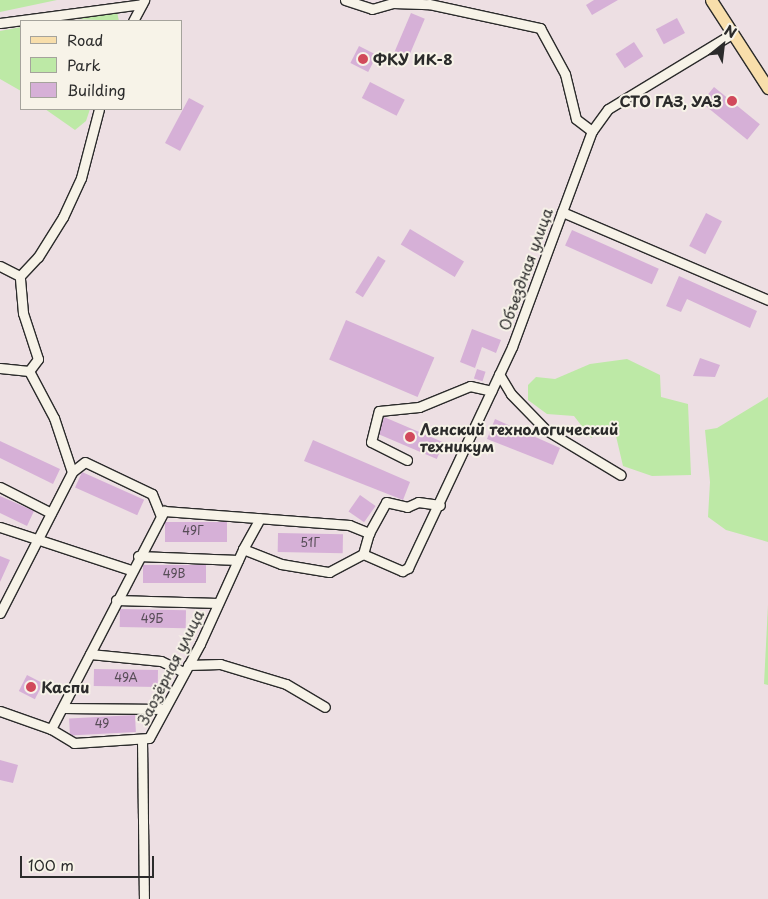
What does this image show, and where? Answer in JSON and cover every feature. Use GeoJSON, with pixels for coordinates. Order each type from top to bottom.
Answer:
{"type":"FeatureCollection","features":[{"type":"Feature","properties":{"kind":"main road"},"geometry":{"type":"LineString","coordinates":[[711,0],[730,35],[768,88]]}},
{"type":"Feature","properties":{"kind":"street"},"geometry":{"type":"LineString","coordinates":[[345,0],[372,9],[393,3],[429,4],[540,28],[564,74],[576,119],[592,131]]}},
{"type":"Feature","properties":{"kind":"street"},"geometry":{"type":"LineString","coordinates":[[0,23],[143,2]]}},
{"type":"Feature","properties":{"kind":"street"},"geometry":{"type":"LineString","coordinates":[[134,20],[143,2]]}},
{"type":"Feature","properties":{"kind":"street"},"geometry":{"type":"LineString","coordinates":[[57,14],[65,20]]}},
{"type":"Feature","properties":{"kind":"street","name":"Объездная улица"},"geometry":{"type":"LineString","coordinates":[[363,554],[402,572],[408,568],[440,505],[500,374],[592,131],[608,109],[730,35]]}},
{"type":"Feature","properties":{"kind":"street"},"geometry":{"type":"LineString","coordinates":[[29,370],[38,359],[23,314],[20,276],[38,257],[67,210],[82,178],[99,110]]}},
{"type":"Feature","properties":{"kind":"street"},"geometry":{"type":"LineString","coordinates":[[562,212],[768,300]]}},
{"type":"Feature","properties":{"kind":"street"},"geometry":{"type":"LineString","coordinates":[[0,266],[20,276]]}},
{"type":"Feature","properties":{"kind":"street"},"geometry":{"type":"LineString","coordinates":[[0,368],[29,370]]}},
{"type":"Feature","properties":{"kind":"street"},"geometry":{"type":"LineString","coordinates":[[29,370],[54,418],[72,472]]}},
{"type":"Feature","properties":{"kind":"street"},"geometry":{"type":"LineString","coordinates":[[500,374],[515,399],[546,430],[621,475]]}},
{"type":"Feature","properties":{"kind":"street"},"geometry":{"type":"LineString","coordinates":[[407,460],[371,442],[379,411],[419,407],[470,386],[491,391]]}},
{"type":"Feature","properties":{"kind":"street"},"geometry":{"type":"LineString","coordinates":[[0,613],[72,472],[84,462],[152,494],[161,516]]}},
{"type":"Feature","properties":{"kind":"street"},"geometry":{"type":"LineString","coordinates":[[0,487],[51,513]]}},
{"type":"Feature","properties":{"kind":"street"},"geometry":{"type":"LineString","coordinates":[[243,549],[281,564],[329,572],[363,554],[369,533],[386,502],[407,507],[418,502],[440,505]]}},
{"type":"Feature","properties":{"kind":"street"},"geometry":{"type":"LineString","coordinates":[[51,729],[138,556],[164,511],[349,526],[369,533]]}},
{"type":"Feature","properties":{"kind":"street","name":"Заозёрная улица"},"geometry":{"type":"LineString","coordinates":[[0,711],[51,729],[74,743],[149,738],[186,669],[243,549],[260,518]]}},
{"type":"Feature","properties":{"kind":"street"},"geometry":{"type":"LineString","coordinates":[[0,527],[37,542],[131,570]]}},
{"type":"Feature","properties":{"kind":"street"},"geometry":{"type":"LineString","coordinates":[[138,556],[238,560]]}},
{"type":"Feature","properties":{"kind":"street"},"geometry":{"type":"LineString","coordinates":[[116,600],[218,603]]}},
{"type":"Feature","properties":{"kind":"street"},"geometry":{"type":"LineString","coordinates":[[90,654],[161,661],[186,669],[220,664],[286,684],[325,707]]}},
{"type":"Feature","properties":{"kind":"street"},"geometry":{"type":"LineString","coordinates":[[63,708],[164,709]]}},
{"type":"Feature","properties":{"kind":"street"},"geometry":{"type":"LineString","coordinates":[[142,739],[144,899]]}},
{"type":"Feature","properties":{"kind":"green space"},"geometry":{"type":"Polygon","coordinates":[[[0,0],[57,0],[0,12],[0,0]]]}},
{"type":"Feature","properties":{"kind":"green space"},"geometry":{"type":"Polygon","coordinates":[[[117,12],[119,20],[75,19],[84,14],[117,12]]]}},
{"type":"Feature","properties":{"kind":"green space"},"geometry":{"type":"Polygon","coordinates":[[[20,27],[20,90],[0,79],[0,31],[20,27]]]}},
{"type":"Feature","properties":{"kind":"green space"},"geometry":{"type":"Polygon","coordinates":[[[46,110],[90,110],[86,121],[75,130],[46,110]]]}},
{"type":"Feature","properties":{"kind":"green space"},"geometry":{"type":"Polygon","coordinates":[[[627,359],[660,375],[661,397],[688,404],[691,475],[652,476],[623,466],[616,436],[602,430],[591,438],[574,416],[547,414],[528,400],[528,385],[536,377],[555,379],[590,364],[627,359]]]}},
{"type":"Feature","properties":{"kind":"green space"},"geometry":{"type":"Polygon","coordinates":[[[768,397],[768,542],[726,530],[708,517],[710,482],[705,430],[717,428],[768,397]]]}},
{"type":"Feature","properties":{"kind":"green space"},"geometry":{"type":"Polygon","coordinates":[[[768,605],[768,685],[764,684],[768,605]]]}},
{"type":"Feature","properties":{"kind":"building"},"geometry":{"type":"Polygon","coordinates":[[[594,0],[618,0],[592,15],[586,5],[594,0]]]}},
{"type":"Feature","properties":{"kind":"building"},"geometry":{"type":"Polygon","coordinates":[[[411,13],[425,19],[408,58],[395,52],[411,13]]]}},
{"type":"Feature","properties":{"kind":"building"},"geometry":{"type":"Polygon","coordinates":[[[677,18],[685,33],[664,44],[656,29],[677,18]]]}},
{"type":"Feature","properties":{"kind":"building"},"geometry":{"type":"Polygon","coordinates":[[[634,42],[643,56],[625,68],[616,54],[634,42]]]}},
{"type":"Feature","properties":{"kind":"building","name":"ФКУ ИК-8"},"geometry":{"type":"Polygon","coordinates":[[[359,46],[377,55],[368,72],[350,63],[359,46]]]}},
{"type":"Feature","properties":{"kind":"building"},"geometry":{"type":"Polygon","coordinates":[[[370,82],[405,100],[397,116],[362,98],[370,82]]]}},
{"type":"Feature","properties":{"kind":"building"},"geometry":{"type":"Polygon","coordinates":[[[714,87],[760,124],[747,140],[701,103],[714,87]]]}},
{"type":"Feature","properties":{"kind":"building"},"geometry":{"type":"Polygon","coordinates":[[[189,98],[204,106],[180,151],[165,143],[189,98]]]}},
{"type":"Feature","properties":{"kind":"building"},"geometry":{"type":"Polygon","coordinates":[[[706,213],[722,221],[705,254],[689,246],[706,213]]]}},
{"type":"Feature","properties":{"kind":"building"},"geometry":{"type":"Polygon","coordinates":[[[410,229],[464,261],[455,277],[401,244],[410,229]]]}},
{"type":"Feature","properties":{"kind":"building"},"geometry":{"type":"Polygon","coordinates":[[[572,230],[659,269],[652,284],[565,246],[572,230]]]}},
{"type":"Feature","properties":{"kind":"building"},"geometry":{"type":"Polygon","coordinates":[[[378,256],[386,261],[363,297],[355,292],[378,256]]]}},
{"type":"Feature","properties":{"kind":"building"},"geometry":{"type":"Polygon","coordinates":[[[679,276],[757,311],[750,328],[687,299],[681,312],[666,306],[679,276]]]}},
{"type":"Feature","properties":{"kind":"building"},"geometry":{"type":"Polygon","coordinates":[[[346,320],[434,358],[418,397],[329,360],[346,320]]]}},
{"type":"Feature","properties":{"kind":"building"},"geometry":{"type":"Polygon","coordinates":[[[472,329],[501,340],[496,353],[482,347],[475,368],[460,362],[472,329]]]}},
{"type":"Feature","properties":{"kind":"building"},"geometry":{"type":"Polygon","coordinates":[[[700,358],[720,365],[715,377],[693,376],[700,358]]]}},
{"type":"Feature","properties":{"kind":"building"},"geometry":{"type":"Polygon","coordinates":[[[477,369],[486,372],[482,381],[474,379],[477,369]]]}},
{"type":"Feature","properties":{"kind":"building","name":"Ленский технологический техникум"},"geometry":{"type":"Polygon","coordinates":[[[384,417],[444,442],[437,459],[377,434],[384,417]]]}},
{"type":"Feature","properties":{"kind":"building"},"geometry":{"type":"Polygon","coordinates":[[[495,419],[560,448],[553,465],[487,439],[495,419]]]}},
{"type":"Feature","properties":{"kind":"building"},"geometry":{"type":"Polygon","coordinates":[[[313,440],[410,482],[403,500],[304,461],[313,440]]]}},
{"type":"Feature","properties":{"kind":"building"},"geometry":{"type":"Polygon","coordinates":[[[0,441],[60,469],[53,484],[0,458],[0,441]]]}},
{"type":"Feature","properties":{"kind":"building"},"geometry":{"type":"Polygon","coordinates":[[[82,472],[144,500],[137,515],[75,488],[82,472]]]}},
{"type":"Feature","properties":{"kind":"building"},"geometry":{"type":"Polygon","coordinates":[[[360,495],[376,506],[364,522],[349,511],[360,495]]]}},
{"type":"Feature","properties":{"kind":"building"},"geometry":{"type":"Polygon","coordinates":[[[0,496],[34,511],[27,526],[0,513],[0,496]]]}},
{"type":"Feature","properties":{"kind":"building"},"geometry":{"type":"Polygon","coordinates":[[[165,522],[227,522],[227,542],[165,542],[165,522]]]}},
{"type":"Feature","properties":{"kind":"building"},"geometry":{"type":"Polygon","coordinates":[[[278,533],[343,534],[343,553],[278,552],[278,533]]]}},
{"type":"Feature","properties":{"kind":"building"},"geometry":{"type":"Polygon","coordinates":[[[0,556],[10,560],[0,582],[0,556]]]}},
{"type":"Feature","properties":{"kind":"building"},"geometry":{"type":"Polygon","coordinates":[[[143,565],[206,565],[206,583],[143,583],[143,565]]]}},
{"type":"Feature","properties":{"kind":"building"},"geometry":{"type":"Polygon","coordinates":[[[120,609],[186,610],[186,628],[120,627],[120,609]]]}},
{"type":"Feature","properties":{"kind":"building"},"geometry":{"type":"Polygon","coordinates":[[[94,669],[158,670],[158,687],[94,686],[94,669]]]}},
{"type":"Feature","properties":{"kind":"building","name":"Каспи"},"geometry":{"type":"Polygon","coordinates":[[[27,675],[43,683],[35,699],[19,691],[27,675]]]}},
{"type":"Feature","properties":{"kind":"building"},"geometry":{"type":"Polygon","coordinates":[[[135,715],[136,732],[70,735],[69,718],[135,715]]]}},
{"type":"Feature","properties":{"kind":"building"},"geometry":{"type":"Polygon","coordinates":[[[0,760],[18,765],[13,783],[0,780],[0,760]]]}},
{"type":"Feature","properties":{"kind":"place","name":"ФКУ ИК-8"},"geometry":{"type":"Point","coordinates":[363,59]}},
{"type":"Feature","properties":{"kind":"place","name":"СТО ГАЗ, УАЗ"},"geometry":{"type":"Point","coordinates":[732,101]}},
{"type":"Feature","properties":{"kind":"place","name":"Ленский технологический техникум"},"geometry":{"type":"Point","coordinates":[410,437]}},
{"type":"Feature","properties":{"kind":"place","name":"Каспи"},"geometry":{"type":"Point","coordinates":[31,687]}}]}
